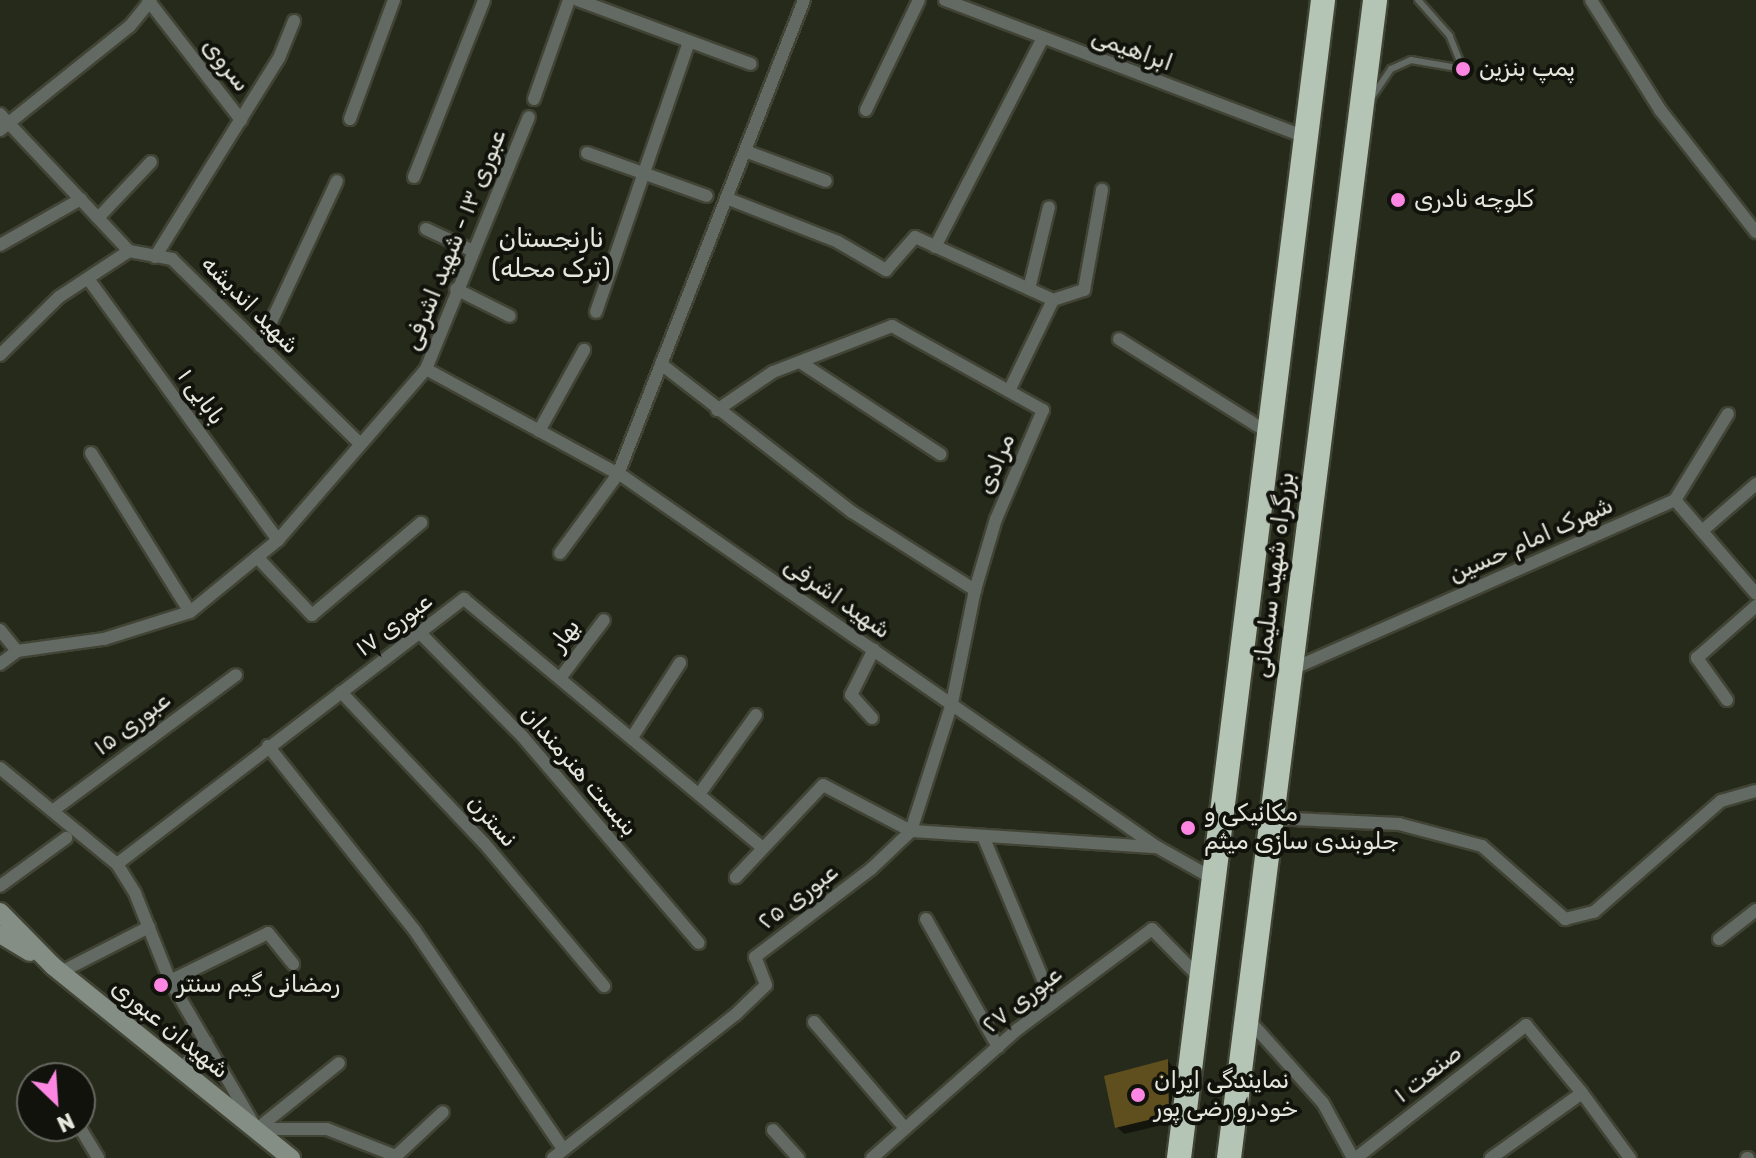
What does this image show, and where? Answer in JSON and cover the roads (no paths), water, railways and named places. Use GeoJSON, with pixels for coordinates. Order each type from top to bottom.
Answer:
{"type":"FeatureCollection","features":[{"type":"Feature","properties":{"kind":"highway","name":"بزرگراه شهید سلیمانی"},"geometry":{"type":"LineString","coordinates":[[1179,1158],[1323,0]]}},
{"type":"Feature","properties":{"kind":"highway","name":"بزرگراه شهید سلیمانی"},"geometry":{"type":"LineString","coordinates":[[1229,1158],[1375,0]]}},
{"type":"Feature","properties":{"kind":"main road","name":"شهیدان عبوری"},"geometry":{"type":"LineString","coordinates":[[0,912],[57,969],[291,1158]]}},
{"type":"Feature","properties":{"kind":"main road","name":"شهیدان عبوری"},"geometry":{"type":"LineString","coordinates":[[0,934],[57,969]]}},
{"type":"Feature","properties":{"kind":"street"},"geometry":{"type":"LineString","coordinates":[[350,119],[394,0]]}},
{"type":"Feature","properties":{"kind":"street"},"geometry":{"type":"LineString","coordinates":[[414,177],[484,0]]}},
{"type":"Feature","properties":{"kind":"street"},"geometry":{"type":"LineString","coordinates":[[534,99],[569,0]]}},
{"type":"Feature","properties":{"kind":"street"},"geometry":{"type":"LineString","coordinates":[[578,0],[751,64]]}},
{"type":"Feature","properties":{"kind":"street"},"geometry":{"type":"LineString","coordinates":[[560,553],[618,474],[804,0]]}},
{"type":"Feature","properties":{"kind":"street"},"geometry":{"type":"LineString","coordinates":[[866,110],[919,0]]}},
{"type":"Feature","properties":{"kind":"street","name":"ابراهیمی"},"geometry":{"type":"LineString","coordinates":[[945,0],[1042,40],[1306,137]]}},
{"type":"Feature","properties":{"kind":"street"},"geometry":{"type":"LineString","coordinates":[[1591,0],[1661,111],[1756,232]]}},
{"type":"Feature","properties":{"kind":"street"},"geometry":{"type":"LineString","coordinates":[[0,355],[59,297],[129,251],[3,122],[130,26],[150,1]]}},
{"type":"Feature","properties":{"kind":"street","name":"سروی"},"geometry":{"type":"LineString","coordinates":[[150,1],[241,120]]}},
{"type":"Feature","properties":{"kind":"street"},"geometry":{"type":"LineString","coordinates":[[155,257],[279,58],[294,21]]}},
{"type":"Feature","properties":{"kind":"street"},"geometry":{"type":"LineString","coordinates":[[935,247],[1042,40]]}},
{"type":"Feature","properties":{"kind":"street"},"geometry":{"type":"LineString","coordinates":[[596,312],[689,42]]}},
{"type":"Feature","properties":{"kind":"street","name":"عبوری ۱۳ - شهید اشرفی"},"geometry":{"type":"LineString","coordinates":[[0,664],[17,651],[104,639],[190,612],[278,540],[426,369],[456,289],[529,117]]}},
{"type":"Feature","properties":{"kind":"street"},"geometry":{"type":"LineString","coordinates":[[745,151],[826,181]]}},
{"type":"Feature","properties":{"kind":"street"},"geometry":{"type":"LineString","coordinates":[[587,153],[707,196]]}},
{"type":"Feature","properties":{"kind":"street"},"geometry":{"type":"LineString","coordinates":[[98,218],[151,162]]}},
{"type":"Feature","properties":{"kind":"street"},"geometry":{"type":"LineString","coordinates":[[260,346],[337,181]]}},
{"type":"Feature","properties":{"kind":"street"},"geometry":{"type":"LineString","coordinates":[[726,198],[838,242],[886,270],[915,237],[1053,300],[1084,290],[1102,190]]}},
{"type":"Feature","properties":{"kind":"street"},"geometry":{"type":"LineString","coordinates":[[0,245],[81,199]]}},
{"type":"Feature","properties":{"kind":"street"},"geometry":{"type":"LineString","coordinates":[[1029,289],[1049,207]]}},
{"type":"Feature","properties":{"kind":"street"},"geometry":{"type":"LineString","coordinates":[[426,229],[473,251]]}},
{"type":"Feature","properties":{"kind":"street","name":"شهید اندیشه"},"geometry":{"type":"LineString","coordinates":[[129,251],[172,259],[360,444]]}},
{"type":"Feature","properties":{"kind":"street","name":"بابایی ۱"},"geometry":{"type":"LineString","coordinates":[[89,280],[278,540]]}},
{"type":"Feature","properties":{"kind":"street"},"geometry":{"type":"LineString","coordinates":[[456,289],[510,316]]}},
{"type":"Feature","properties":{"kind":"street"},"geometry":{"type":"LineString","coordinates":[[1009,391],[1053,300]]}},
{"type":"Feature","properties":{"kind":"street","name":"مرادی"},"geometry":{"type":"LineString","coordinates":[[800,362],[892,326],[1043,410],[996,519],[975,590],[952,703],[911,831]]}},
{"type":"Feature","properties":{"kind":"street"},"geometry":{"type":"LineString","coordinates":[[1119,339],[1269,433]]}},
{"type":"Feature","properties":{"kind":"street"},"geometry":{"type":"LineString","coordinates":[[539,431],[584,350]]}},
{"type":"Feature","properties":{"kind":"street"},"geometry":{"type":"LineString","coordinates":[[717,410],[773,372],[800,362],[940,454]]}},
{"type":"Feature","properties":{"kind":"street"},"geometry":{"type":"LineString","coordinates":[[661,364],[852,512],[975,590]]}},
{"type":"Feature","properties":{"kind":"street","name":"شهید اشرفی"},"geometry":{"type":"LineString","coordinates":[[426,369],[618,474],[1157,847],[1214,879]]}},
{"type":"Feature","properties":{"kind":"street"},"geometry":{"type":"LineString","coordinates":[[1728,414],[1675,500],[1756,594]]}},
{"type":"Feature","properties":{"kind":"street"},"geometry":{"type":"LineString","coordinates":[[91,453],[190,612]]}},
{"type":"Feature","properties":{"kind":"street"},"geometry":{"type":"LineString","coordinates":[[1702,531],[1756,484]]}},
{"type":"Feature","properties":{"kind":"street","name":"شهرک امام حسین"},"geometry":{"type":"LineString","coordinates":[[1290,670],[1675,500]]}},
{"type":"Feature","properties":{"kind":"street"},"geometry":{"type":"LineString","coordinates":[[257,557],[312,615],[421,523]]}},
{"type":"Feature","properties":{"kind":"street","name":"عبوری ۱۷"},"geometry":{"type":"LineString","coordinates":[[117,864],[464,599],[633,736],[763,848]]}},
{"type":"Feature","properties":{"kind":"street"},"geometry":{"type":"LineString","coordinates":[[1727,700],[1697,658],[1756,606]]}},
{"type":"Feature","properties":{"kind":"street","name":"بهار"},"geometry":{"type":"LineString","coordinates":[[561,677],[604,620]]}},
{"type":"Feature","properties":{"kind":"street"},"geometry":{"type":"LineString","coordinates":[[0,630],[17,651]]}},
{"type":"Feature","properties":{"kind":"street","name":"بنبست هنرمندان"},"geometry":{"type":"LineString","coordinates":[[420,633],[522,736],[699,943]]}},
{"type":"Feature","properties":{"kind":"street"},"geometry":{"type":"LineString","coordinates":[[872,718],[851,695],[874,649]]}},
{"type":"Feature","properties":{"kind":"street"},"geometry":{"type":"LineString","coordinates":[[633,736],[680,663]]}},
{"type":"Feature","properties":{"kind":"street","name":"عبوری ۱۵"},"geometry":{"type":"LineString","coordinates":[[55,809],[236,675]]}},
{"type":"Feature","properties":{"kind":"street","name":"نسترن"},"geometry":{"type":"LineString","coordinates":[[341,692],[484,843],[604,986]]}},
{"type":"Feature","properties":{"kind":"street"},"geometry":{"type":"LineString","coordinates":[[700,793],[756,715]]}},
{"type":"Feature","properties":{"kind":"street"},"geometry":{"type":"LineString","coordinates":[[268,746],[415,931],[558,1154]]}},
{"type":"Feature","properties":{"kind":"street","name":"شهیدان عبوری"},"geometry":{"type":"LineString","coordinates":[[0,768],[55,809],[117,864],[149,927],[170,981],[257,1129]]}},
{"type":"Feature","properties":{"kind":"street"},"geometry":{"type":"LineString","coordinates":[[736,877],[823,785],[911,831],[1157,847]]}},
{"type":"Feature","properties":{"kind":"street"},"geometry":{"type":"LineString","coordinates":[[1272,818],[1399,824],[1482,846],[1565,919],[1594,912],[1721,801],[1756,791]]}},
{"type":"Feature","properties":{"kind":"street","name":"عبوری ۲۵"},"geometry":{"type":"LineString","coordinates":[[558,1154],[735,1015],[766,985],[755,957],[871,869],[911,831]]}},
{"type":"Feature","properties":{"kind":"street"},"geometry":{"type":"LineString","coordinates":[[983,836],[1053,1003]]}},
{"type":"Feature","properties":{"kind":"street"},"geometry":{"type":"LineString","coordinates":[[0,886],[66,838]]}},
{"type":"Feature","properties":{"kind":"street"},"geometry":{"type":"LineString","coordinates":[[1719,939],[1756,910]]}},
{"type":"Feature","properties":{"kind":"street"},"geometry":{"type":"LineString","coordinates":[[926,919],[998,1047]]}},
{"type":"Feature","properties":{"kind":"street"},"geometry":{"type":"LineString","coordinates":[[57,969],[149,927]]}},
{"type":"Feature","properties":{"kind":"street","name":"عبوری ۲۷"},"geometry":{"type":"LineString","coordinates":[[872,1158],[998,1047],[1152,929],[1201,979]]}},
{"type":"Feature","properties":{"kind":"street"},"geometry":{"type":"LineString","coordinates":[[170,981],[268,933],[293,964]]}},
{"type":"Feature","properties":{"kind":"street"},"geometry":{"type":"LineString","coordinates":[[1247,1018],[1323,1103],[1354,1158]]}},
{"type":"Feature","properties":{"kind":"street"},"geometry":{"type":"LineString","coordinates":[[814,1022],[905,1128]]}},
{"type":"Feature","properties":{"kind":"street","name":"صنعت ۱"},"geometry":{"type":"LineString","coordinates":[[1354,1158],[1526,1025],[1582,1093]]}},
{"type":"Feature","properties":{"kind":"street"},"geometry":{"type":"LineString","coordinates":[[181,1069],[206,1042]]}},
{"type":"Feature","properties":{"kind":"street"},"geometry":{"type":"LineString","coordinates":[[257,1129],[339,1063]]}},
{"type":"Feature","properties":{"kind":"street"},"geometry":{"type":"LineString","coordinates":[[1491,1158],[1582,1093],[1630,1158]]}},
{"type":"Feature","properties":{"kind":"street"},"geometry":{"type":"LineString","coordinates":[[257,1129],[327,1129],[396,1156],[443,1112]]}},
{"type":"Feature","properties":{"kind":"street"},"geometry":{"type":"LineString","coordinates":[[773,1130],[798,1158]]}},
{"type":"Feature","properties":{"kind":"lane"},"geometry":{"type":"LineString","coordinates":[[1360,118],[1391,69],[1411,60],[1463,69],[1450,36],[1418,0]]}},
{"type":"Feature","properties":{"kind":"place","name":"پمپ بنزین"},"geometry":{"type":"Point","coordinates":[1463,69]}},
{"type":"Feature","properties":{"kind":"place","name":"کلوچه نادری"},"geometry":{"type":"Point","coordinates":[1398,200]}},
{"type":"Feature","properties":{"kind":"place","name":"مکانیکی و جلوبندی سازی میثم"},"geometry":{"type":"Point","coordinates":[1188,828]}},
{"type":"Feature","properties":{"kind":"place","name":"رمضانی گیم سنتر"},"geometry":{"type":"Point","coordinates":[161,985]}},
{"type":"Feature","properties":{"kind":"place","name":"نمایندگی ایران خودرو رضی پور"},"geometry":{"type":"Point","coordinates":[1138,1095]}},
{"type":"Feature","properties":{"kind":"district","name":"نارنجستان (ترک محله)"},"geometry":{"type":"Point","coordinates":[551,254]}}]}
